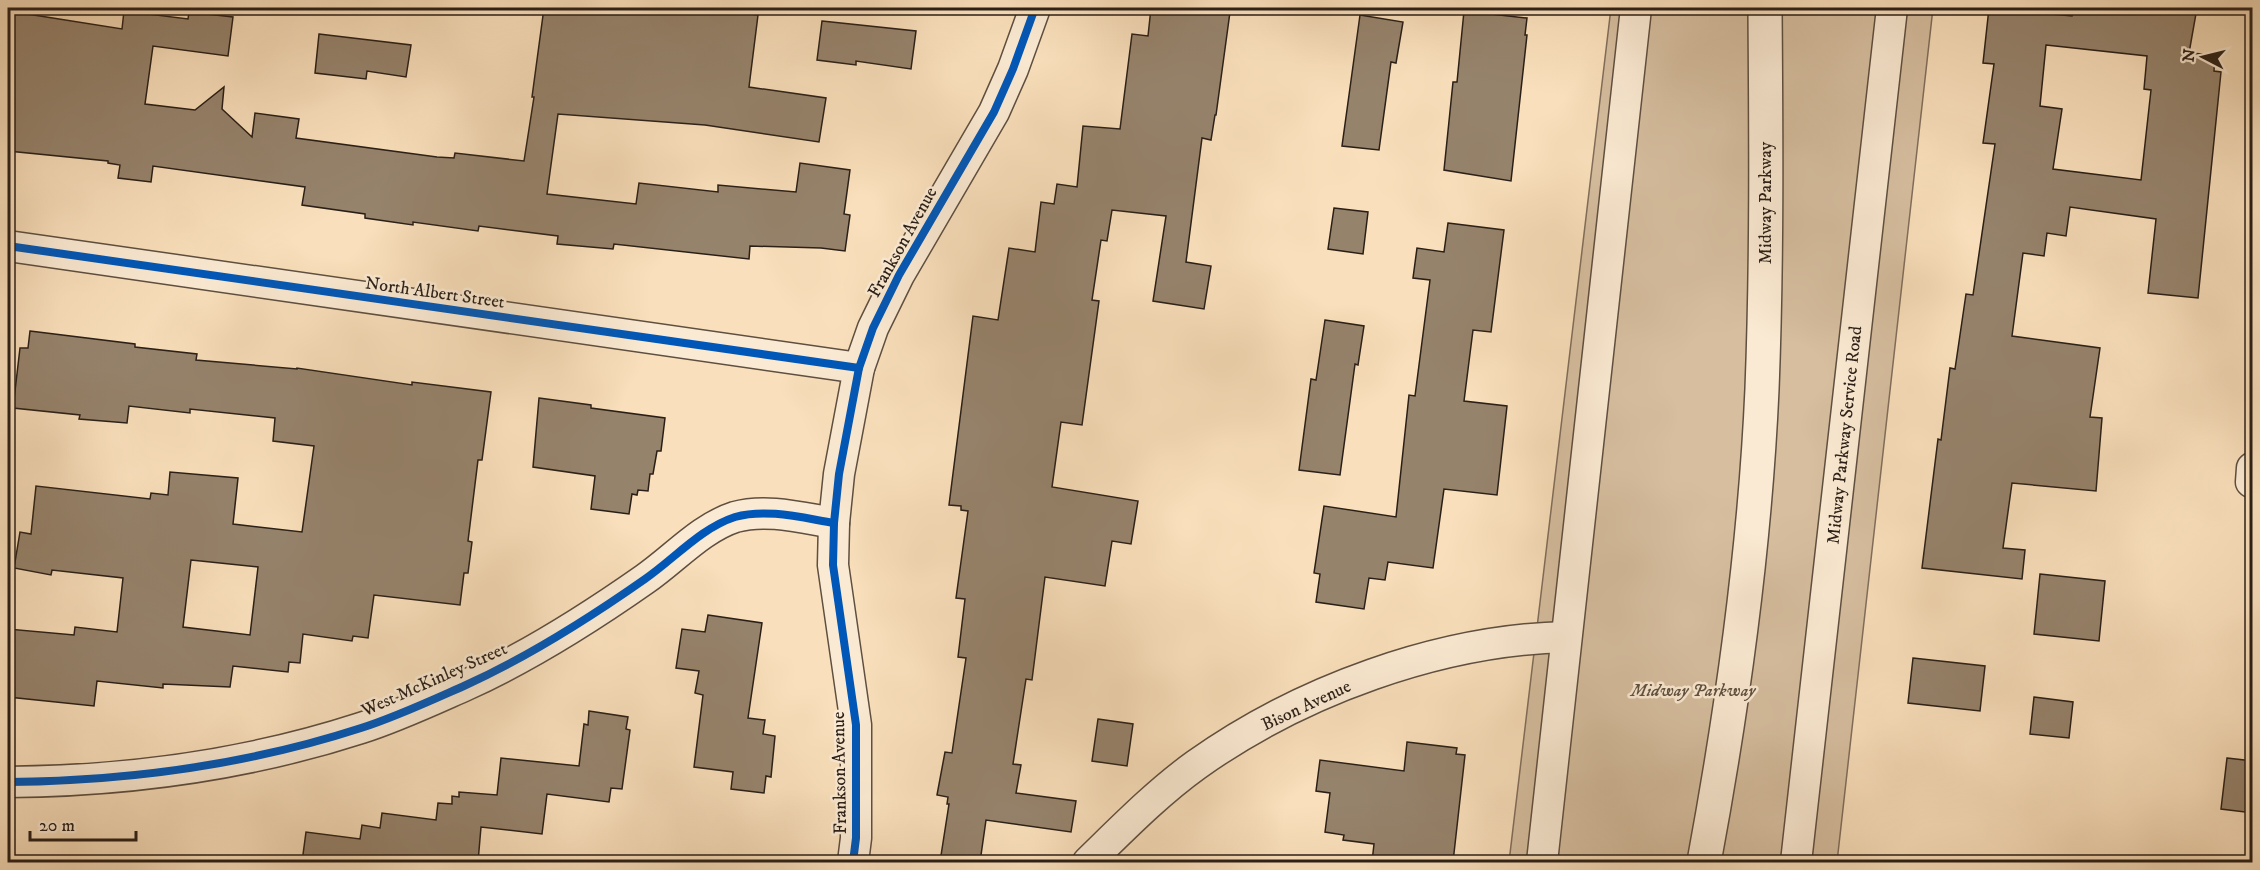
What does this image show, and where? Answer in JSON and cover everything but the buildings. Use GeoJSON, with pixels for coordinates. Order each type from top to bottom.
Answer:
{"type":"FeatureCollection","features":[{"type":"Feature","properties":{"kind":"street","name":"Frankson Avenue"},"geometry":{"type":"LineString","coordinates":[[853,862],[856,838],[856,725],[833,565],[839,474],[859,368],[873,328],[899,274],[994,112],[1017,59],[1035,8]]}},
{"type":"Feature","properties":{"kind":"street"},"geometry":{"type":"LineString","coordinates":[[1542,862],[1636,8]]}},
{"type":"Feature","properties":{"kind":"street","name":"Midway Parkway"},"geometry":{"type":"LineString","coordinates":[[1704,862],[1733,695],[1748,563],[1760,414],[1766,251],[1765,8]]}},
{"type":"Feature","properties":{"kind":"street","name":"Midway Parkway Service Road"},"geometry":{"type":"LineString","coordinates":[[1796,862],[1892,8]]}},
{"type":"Feature","properties":{"kind":"street","name":"North Albert Street"},"geometry":{"type":"LineString","coordinates":[[8,246],[859,368]]}},
{"type":"Feature","properties":{"kind":"street","name":"West McKinley Street"},"geometry":{"type":"LineString","coordinates":[[8,782],[71,782],[172,772],[266,753],[362,728],[466,685],[529,653],[593,615],[662,567],[706,532],[735,517],[766,513],[834,523]]}},
{"type":"Feature","properties":{"kind":"street","name":"Bison Avenue"},"geometry":{"type":"LineString","coordinates":[[1088,862],[1137,814],[1195,765],[1251,730],[1320,695],[1394,667],[1457,650],[1534,638],[1566,637]]}},
{"type":"Feature","properties":{"kind":"green space","name":"Midway Parkway"},"geometry":{"type":"Polygon","coordinates":[[[1611,8],[1933,8],[1837,862],[1509,862],[1611,8]]]}},
{"type":"Feature","properties":{"kind":"cycle path"},"geometry":{"type":"LineString","coordinates":[[853,862],[856,838],[856,725],[833,565],[839,474],[859,368],[873,328],[899,275],[994,112],[1013,69],[1035,8]]}},
{"type":"Feature","properties":{"kind":"cycle path"},"geometry":{"type":"LineString","coordinates":[[8,246],[859,368]]}},
{"type":"Feature","properties":{"kind":"cycle path"},"geometry":{"type":"LineString","coordinates":[[8,782],[97,778],[186,768],[274,752],[361,728],[401,714],[466,685],[536,649],[624,594],[699,536],[723,522],[735,517],[759,513],[834,523]]}}]}
